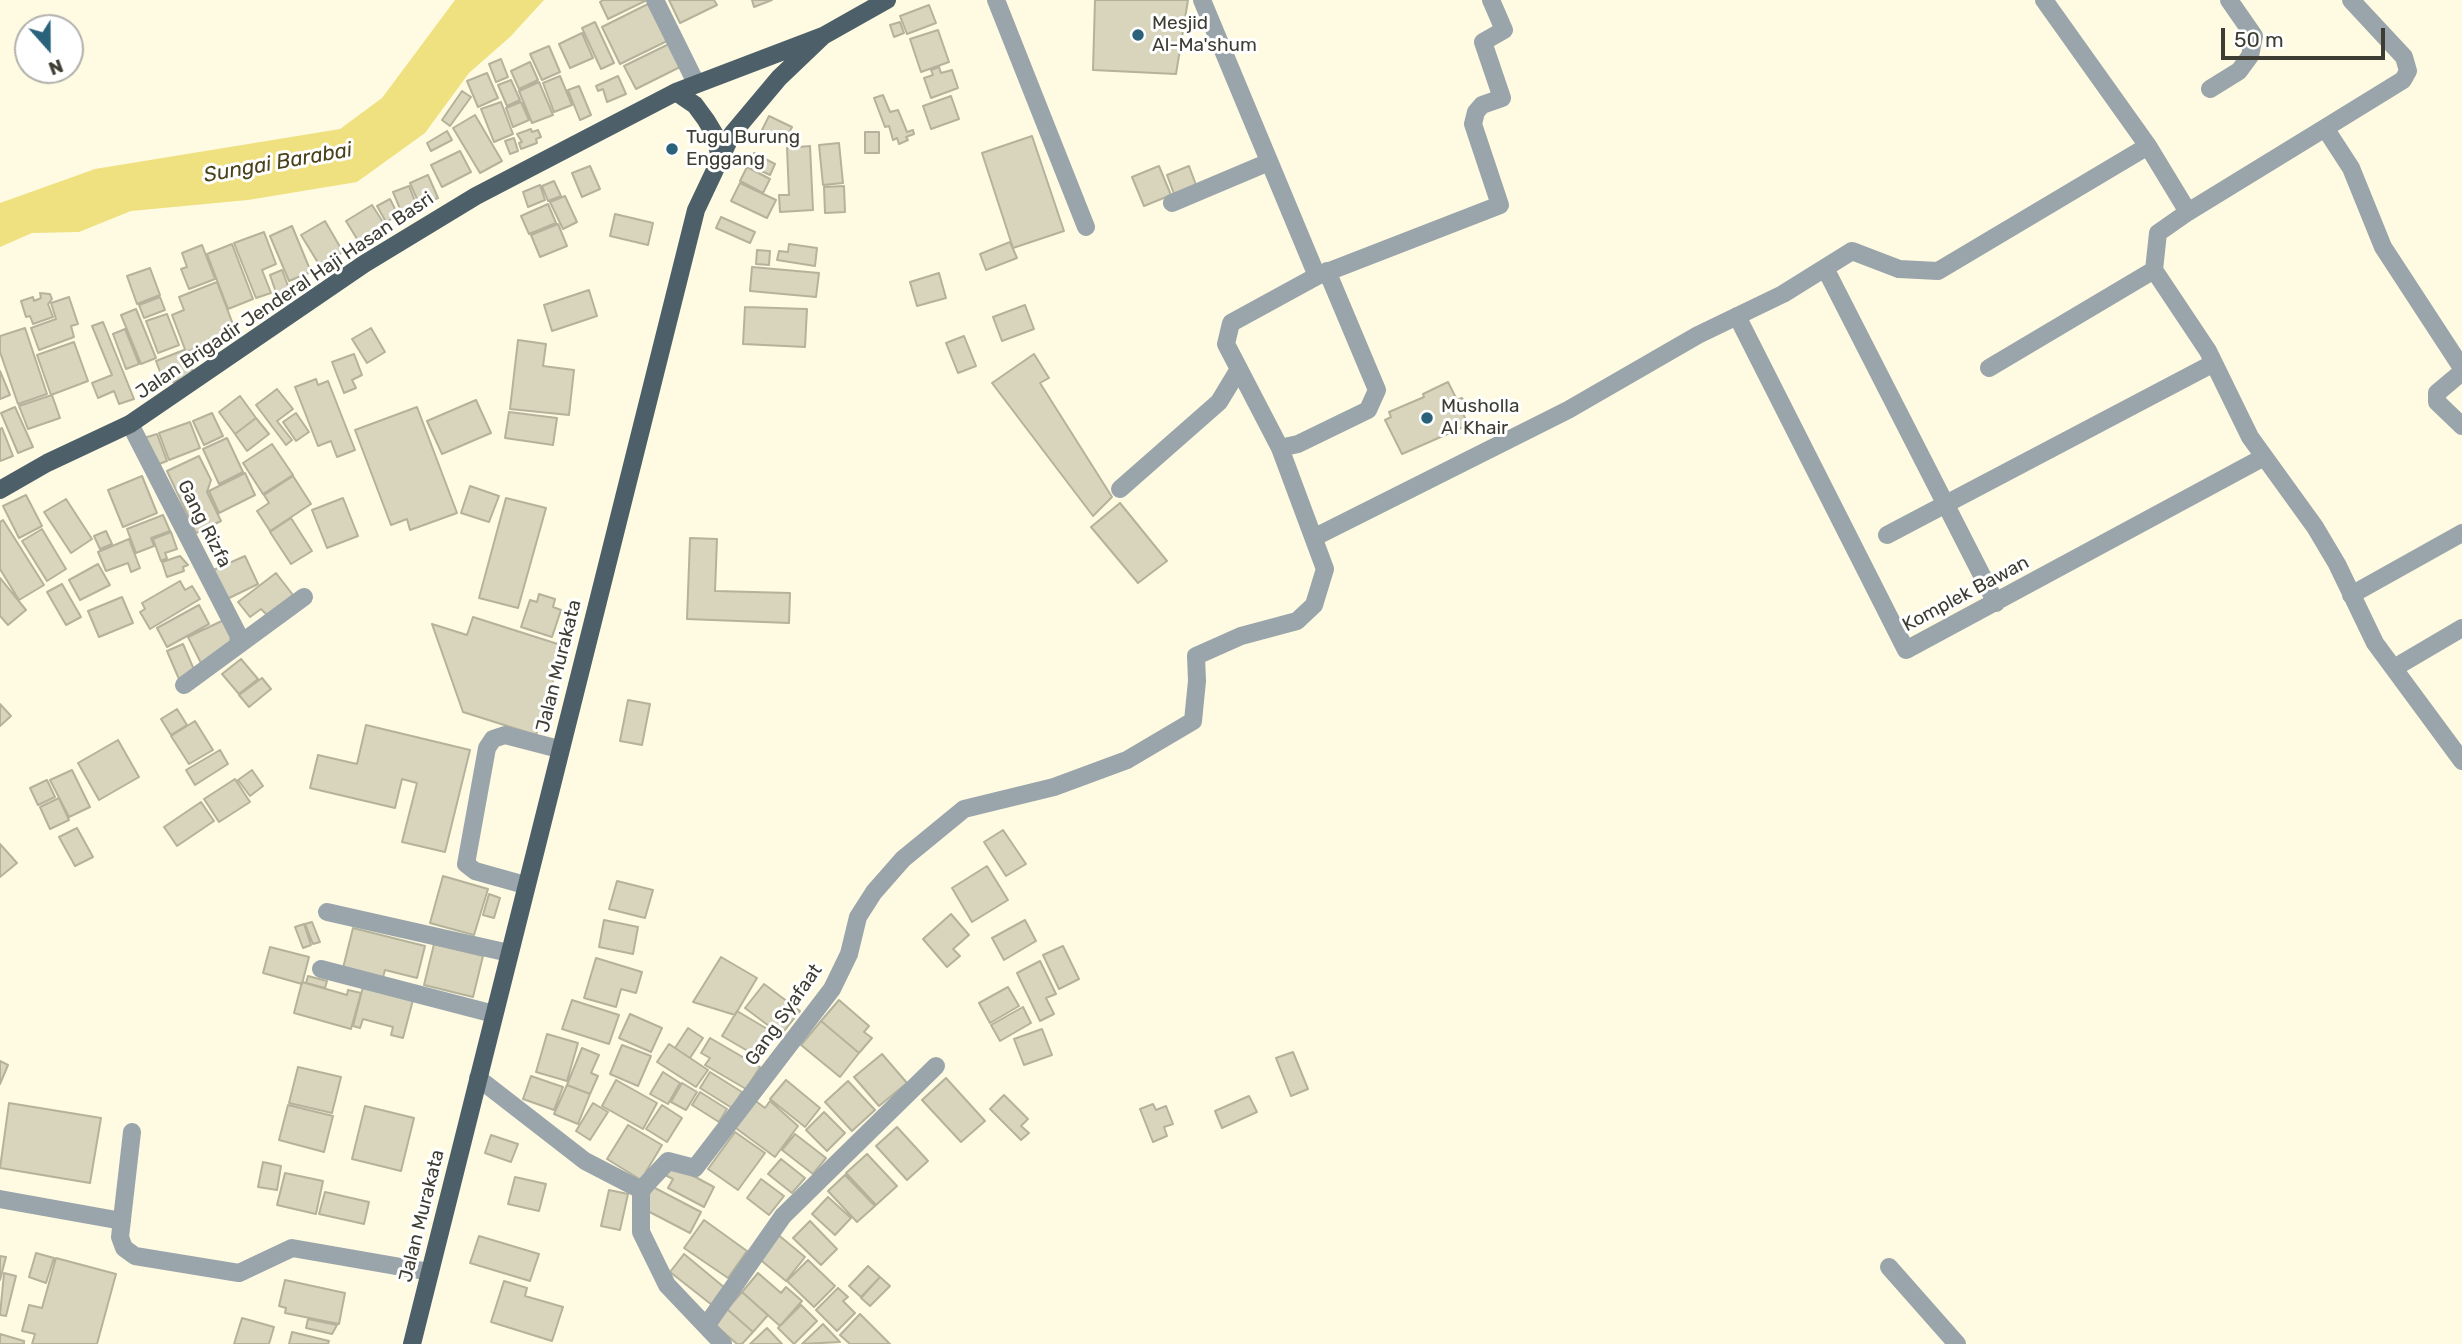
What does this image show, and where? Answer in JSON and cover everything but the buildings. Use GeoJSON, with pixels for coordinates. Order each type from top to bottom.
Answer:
{"type":"FeatureCollection","features":[{"type":"Feature","properties":{"kind":"main road"},"geometry":{"type":"LineString","coordinates":[[823,36],[887,0]]}},
{"type":"Feature","properties":{"kind":"main road","name":"Jalan Brigadir Jenderal Haji Hasan Basri"},"geometry":{"type":"LineString","coordinates":[[0,490],[47,463],[130,424],[364,264],[476,196],[676,92],[823,36]]}},
{"type":"Feature","properties":{"kind":"main road","name":"Jalan Murakata"},"geometry":{"type":"LineString","coordinates":[[412,1344],[559,748],[696,210],[719,154],[732,134],[779,78],[823,36]]}},
{"type":"Feature","properties":{"kind":"main road"},"geometry":{"type":"LineString","coordinates":[[676,92],[695,105],[706,120],[715,135],[719,154]]}},
{"type":"Feature","properties":{"kind":"street"},"geometry":{"type":"LineString","coordinates":[[655,0],[696,83]]}},
{"type":"Feature","properties":{"kind":"street"},"geometry":{"type":"LineString","coordinates":[[996,0],[1086,227]]}},
{"type":"Feature","properties":{"kind":"street"},"geometry":{"type":"LineString","coordinates":[[1202,0],[1269,162],[1377,390],[1368,410],[1297,444],[1280,449]]}},
{"type":"Feature","properties":{"kind":"street"},"geometry":{"type":"LineString","coordinates":[[1491,0],[1504,30],[1483,42],[1502,98],[1482,105],[1476,112],[1474,124],[1500,205],[1322,274],[1231,323],[1226,344],[1280,449],[1315,537],[1568,410],[1737,316],[1783,294],[1852,251],[1899,269],[1938,271],[2148,146]]}},
{"type":"Feature","properties":{"kind":"street"},"geometry":{"type":"LineString","coordinates":[[2045,0],[2148,146],[2188,212]]}},
{"type":"Feature","properties":{"kind":"street"},"geometry":{"type":"LineString","coordinates":[[2210,89],[2239,71],[2250,56],[2254,36],[2229,0]]}},
{"type":"Feature","properties":{"kind":"street"},"geometry":{"type":"LineString","coordinates":[[2351,0],[2403,57],[2408,71],[2403,80],[2158,233],[2154,270],[2208,351],[2249,437],[2315,527],[2337,564],[2375,643],[2462,761]]}},
{"type":"Feature","properties":{"kind":"street"},"geometry":{"type":"LineString","coordinates":[[2325,128],[2351,168],[2384,247],[2462,368],[2437,393],[2437,402],[2462,426]]}},
{"type":"Feature","properties":{"kind":"street"},"geometry":{"type":"LineString","coordinates":[[1172,203],[1269,162]]}},
{"type":"Feature","properties":{"kind":"street"},"geometry":{"type":"LineString","coordinates":[[1825,268],[1996,603]]}},
{"type":"Feature","properties":{"kind":"street"},"geometry":{"type":"LineString","coordinates":[[1989,368],[2154,270]]}},
{"type":"Feature","properties":{"kind":"street","name":"Komplek Bawan"},"geometry":{"type":"LineString","coordinates":[[1737,316],[1906,650],[2264,457]]}},
{"type":"Feature","properties":{"kind":"street"},"geometry":{"type":"LineString","coordinates":[[1887,535],[2213,364]]}},
{"type":"Feature","properties":{"kind":"street"},"geometry":{"type":"LineString","coordinates":[[1120,489],[1219,402],[1239,369]]}},
{"type":"Feature","properties":{"kind":"street","name":"Gang Rizfa"},"geometry":{"type":"LineString","coordinates":[[130,424],[242,642]]}},
{"type":"Feature","properties":{"kind":"street"},"geometry":{"type":"LineString","coordinates":[[2351,595],[2462,533]]}},
{"type":"Feature","properties":{"kind":"street","name":"Gang Syafaat"},"geometry":{"type":"LineString","coordinates":[[641,1190],[668,1161],[695,1168],[731,1123],[832,989],[849,954],[858,917],[874,892],[903,859],[964,809],[1054,787],[1127,760],[1193,722],[1197,681],[1196,656],[1241,636],[1297,621],[1314,606],[1325,569],[1315,537]]}},
{"type":"Feature","properties":{"kind":"street"},"geometry":{"type":"LineString","coordinates":[[184,685],[304,597]]}},
{"type":"Feature","properties":{"kind":"street"},"geometry":{"type":"LineString","coordinates":[[2394,668],[2462,628]]}},
{"type":"Feature","properties":{"kind":"street"},"geometry":{"type":"LineString","coordinates":[[526,885],[475,871],[466,864],[487,748],[493,739],[505,736],[559,748]]}},
{"type":"Feature","properties":{"kind":"street"},"geometry":{"type":"LineString","coordinates":[[327,912],[509,953]]}},
{"type":"Feature","properties":{"kind":"street"},"geometry":{"type":"LineString","coordinates":[[321,968],[494,1014]]}},
{"type":"Feature","properties":{"kind":"street"},"geometry":{"type":"LineString","coordinates":[[706,1326],[783,1216],[936,1066]]}},
{"type":"Feature","properties":{"kind":"street"},"geometry":{"type":"LineString","coordinates":[[478,1078],[585,1161],[641,1190],[641,1232],[667,1285],[723,1344]]}},
{"type":"Feature","properties":{"kind":"street"},"geometry":{"type":"LineString","coordinates":[[132,1132],[120,1237],[124,1248],[135,1256],[239,1273],[292,1248],[430,1272]]}},
{"type":"Feature","properties":{"kind":"street"},"geometry":{"type":"LineString","coordinates":[[0,1199],[122,1221]]}},
{"type":"Feature","properties":{"kind":"street"},"geometry":{"type":"LineString","coordinates":[[1889,1267],[1957,1344]]}},
{"type":"Feature","properties":{"kind":"water","name":"Sungai Barabai"},"geometry":{"type":"Polygon","coordinates":[[[455,0],[544,0],[510,37],[469,73],[425,133],[357,182],[248,200],[131,211],[79,232],[32,233],[0,247],[0,203],[95,169],[340,129],[382,98],[455,0]]]}},
{"type":"Feature","properties":{"kind":"place","name":"Mesjid Al-Ma'shum"},"geometry":{"type":"Point","coordinates":[1138,35]}},
{"type":"Feature","properties":{"kind":"place","name":"Tugu Burung Enggang"},"geometry":{"type":"Point","coordinates":[672,149]}},
{"type":"Feature","properties":{"kind":"place","name":"Musholla Al Khair"},"geometry":{"type":"Point","coordinates":[1427,418]}}]}
